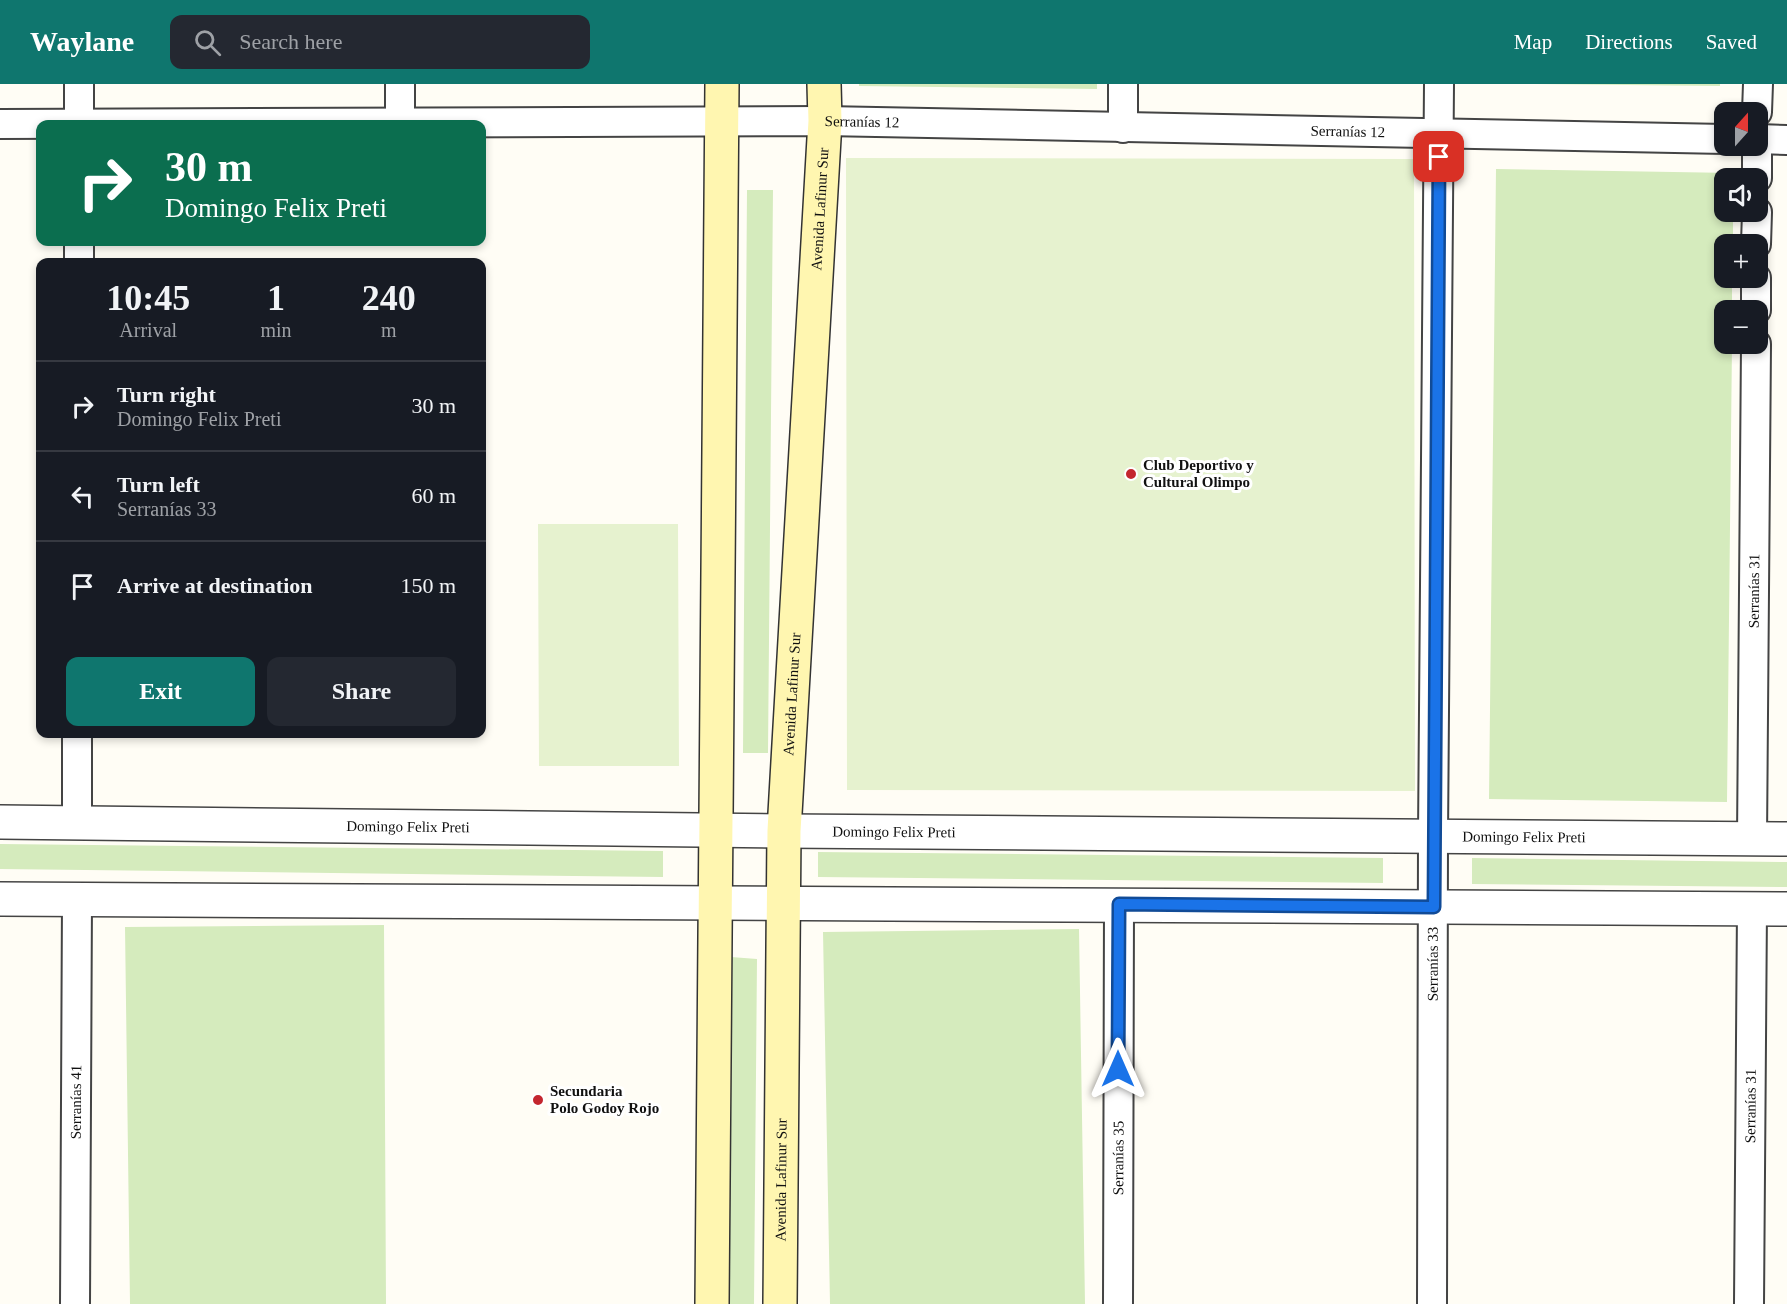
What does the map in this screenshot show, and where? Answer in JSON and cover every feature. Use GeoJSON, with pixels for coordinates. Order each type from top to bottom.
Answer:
{"type":"FeatureCollection","features":[{"type":"Feature","properties":{"kind":"main road"},"geometry":{"type":"LineString","coordinates":[[712,1304],[722,84]]}},
{"type":"Feature","properties":{"kind":"main road","name":"Avenida Lafinur Sur"},"geometry":{"type":"LineString","coordinates":[[780,1304],[784,831],[825,121],[824,84]]}},
{"type":"Feature","properties":{"kind":"street"},"geometry":{"type":"LineString","coordinates":[[79,84],[79,120]]}},
{"type":"Feature","properties":{"kind":"street"},"geometry":{"type":"LineString","coordinates":[[400,84],[400,120]]}},
{"type":"Feature","properties":{"kind":"street"},"geometry":{"type":"LineString","coordinates":[[1123,84],[1123,128]]}},
{"type":"Feature","properties":{"kind":"street","name":"Serranías 33"},"geometry":{"type":"LineString","coordinates":[[1432,1304],[1439,84]]}},
{"type":"Feature","properties":{"kind":"street"},"geometry":{"type":"LineString","coordinates":[[1757,102],[1758,84]]}},
{"type":"Feature","properties":{"kind":"street","name":"Serranías 12"},"geometry":{"type":"LineString","coordinates":[[486,123],[825,121],[1714,139]]}},
{"type":"Feature","properties":{"kind":"street","name":"Serranías 12"},"geometry":{"type":"LineString","coordinates":[[0,124],[36,124]]}},
{"type":"Feature","properties":{"kind":"street"},"geometry":{"type":"LineString","coordinates":[[1768,140],[1787,140]]}},
{"type":"Feature","properties":{"kind":"street","name":"Serranías 31"},"geometry":{"type":"LineString","coordinates":[[1752,839],[1756,354]]}},
{"type":"Feature","properties":{"kind":"street"},"geometry":{"type":"LineString","coordinates":[[77,738],[77,822]]}},
{"type":"Feature","properties":{"kind":"street","name":"Domingo Felix Preti"},"geometry":{"type":"LineString","coordinates":[[0,822],[1787,839]]}},
{"type":"Feature","properties":{"kind":"street"},"geometry":{"type":"LineString","coordinates":[[0,898],[1787,909]]}},
{"type":"Feature","properties":{"kind":"street","name":"Serranías 41"},"geometry":{"type":"LineString","coordinates":[[75,1304],[77,900]]}},
{"type":"Feature","properties":{"kind":"street","name":"Serranías 35"},"geometry":{"type":"LineString","coordinates":[[1118,1304],[1119,904]]}},
{"type":"Feature","properties":{"kind":"street","name":"Serranías 31"},"geometry":{"type":"LineString","coordinates":[[1749,1304],[1752,908]]}},
{"type":"Feature","properties":{"kind":"green space"},"geometry":{"type":"Polygon","coordinates":[[[859,84],[1097,84],[1097,89],[859,86],[859,84]]]}},
{"type":"Feature","properties":{"kind":"green space"},"geometry":{"type":"Polygon","coordinates":[[[1534,84],[1720,84],[1720,86],[1534,84]]]}},
{"type":"Feature","properties":{"kind":"green space","name":"Club Deportivo y Cultural Olimpo"},"geometry":{"type":"Polygon","coordinates":[[[846,158],[1414,159],[1415,791],[847,790],[846,158]]]}},
{"type":"Feature","properties":{"kind":"green space"},"geometry":{"type":"Polygon","coordinates":[[[1496,169],[1714,173],[1714,222],[1733,222],[1733,234],[1714,234],[1714,288],[1732,288],[1732,300],[1714,300],[1714,354],[1732,354],[1727,802],[1489,799],[1496,169]]]}},
{"type":"Feature","properties":{"kind":"green space"},"geometry":{"type":"Polygon","coordinates":[[[747,190],[773,190],[768,753],[743,753],[747,190]]]}},
{"type":"Feature","properties":{"kind":"green space"},"geometry":{"type":"Polygon","coordinates":[[[538,524],[678,524],[679,766],[539,766],[538,524]]]}},
{"type":"Feature","properties":{"kind":"green space"},"geometry":{"type":"Polygon","coordinates":[[[0,844],[663,851],[663,877],[0,869],[0,844]]]}},
{"type":"Feature","properties":{"kind":"green space"},"geometry":{"type":"Polygon","coordinates":[[[818,852],[1383,858],[1383,883],[818,877],[818,852]]]}},
{"type":"Feature","properties":{"kind":"green space"},"geometry":{"type":"Polygon","coordinates":[[[1472,858],[1787,862],[1787,887],[1472,884],[1472,858]]]}},
{"type":"Feature","properties":{"kind":"green space"},"geometry":{"type":"Polygon","coordinates":[[[384,925],[386,1304],[130,1304],[125,927],[384,925]]]}},
{"type":"Feature","properties":{"kind":"green space"},"geometry":{"type":"Polygon","coordinates":[[[1079,929],[1085,1304],[830,1304],[823,932],[1079,929]]]}},
{"type":"Feature","properties":{"kind":"green space"},"geometry":{"type":"Polygon","coordinates":[[[731,957],[757,959],[754,1304],[729,1304],[731,957]]]}},
{"type":"Feature","properties":{"kind":"place","name":"Club Deportivo y Cultural Olimpo"},"geometry":{"type":"Point","coordinates":[1131,474]}},
{"type":"Feature","properties":{"kind":"place","name":"Secundaria Polo Godoy Rojo"},"geometry":{"type":"Point","coordinates":[538,1100]}},
{"type":"Feature","properties":{"kind":"route"},"geometry":{"type":"LineString","coordinates":[[1118,1069],[1119,904],[1434,907],[1439,157]]}}]}
